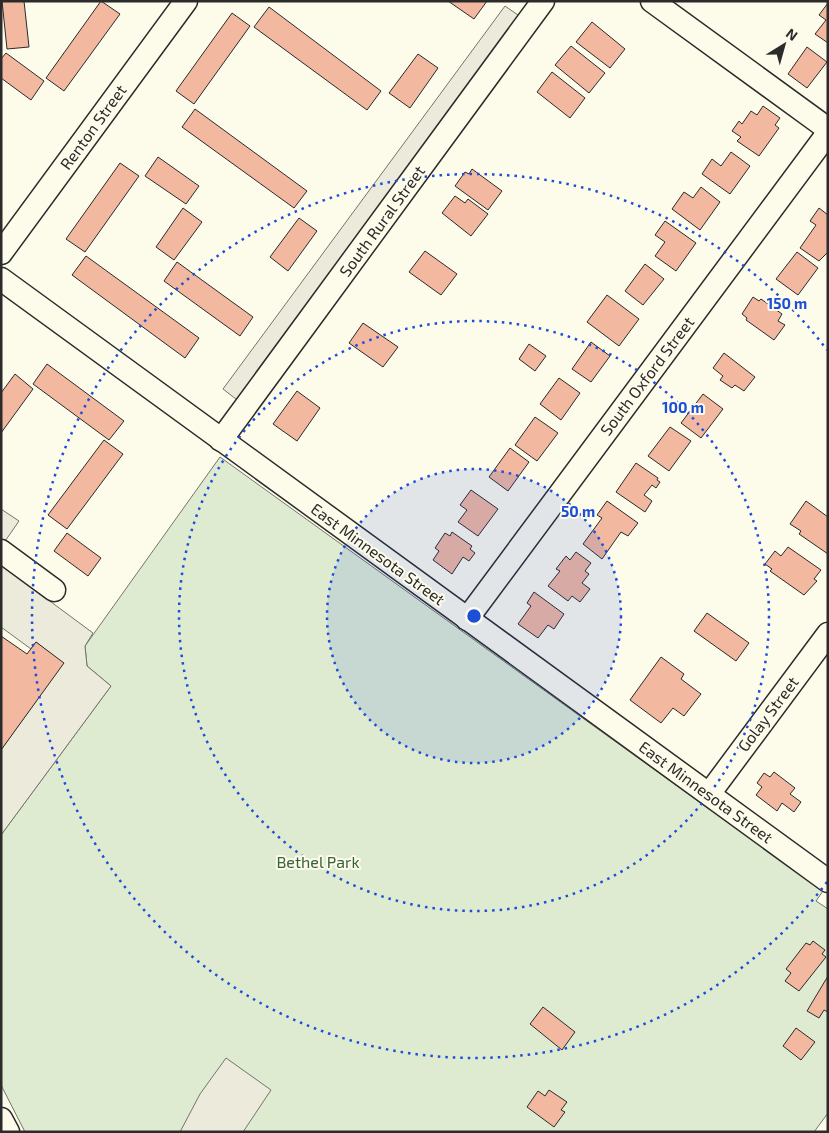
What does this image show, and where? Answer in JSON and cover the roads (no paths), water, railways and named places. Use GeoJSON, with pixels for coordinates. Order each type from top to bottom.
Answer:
{"type":"FeatureCollection","features":[{"type":"Feature","properties":{"kind":"street","name":"Renton Street"},"geometry":{"type":"LineString","coordinates":[[1,252],[186,1]]}},
{"type":"Feature","properties":{"kind":"street","name":"South Rural Street"},"geometry":{"type":"LineString","coordinates":[[221,440],[543,1]]}},
{"type":"Feature","properties":{"kind":"street"},"geometry":{"type":"LineString","coordinates":[[652,1],[828,129]]}},
{"type":"Feature","properties":{"kind":"street","name":"South Oxford Street"},"geometry":{"type":"LineString","coordinates":[[467,619],[828,133]]}},
{"type":"Feature","properties":{"kind":"street","name":"East Minnesota Street"},"geometry":{"type":"LineString","coordinates":[[1,279],[828,881]]}},
{"type":"Feature","properties":{"kind":"street"},"geometry":{"type":"LineString","coordinates":[[1,551],[54,590]]}},
{"type":"Feature","properties":{"kind":"street","name":"Golay Street"},"geometry":{"type":"LineString","coordinates":[[709,794],[828,634]]}},
{"type":"Feature","properties":{"kind":"street"},"geometry":{"type":"LineString","coordinates":[[1,1119],[8,1132]]}},
{"type":"Feature","properties":{"kind":"park label","name":"Bethel Park"},"geometry":{"type":"Point","coordinates":[318,862]}}]}
